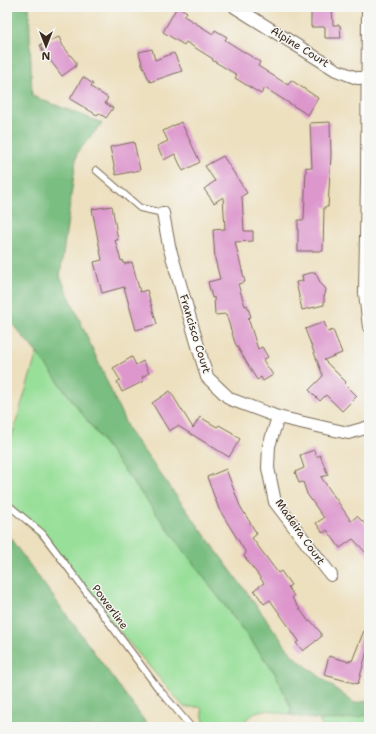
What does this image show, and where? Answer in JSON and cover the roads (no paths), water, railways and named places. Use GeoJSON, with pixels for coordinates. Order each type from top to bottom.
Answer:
{"type":"FeatureCollection","features":[{"type":"Feature","properties":{"kind":"street","name":"Alpine Court"},"geometry":{"type":"LineString","coordinates":[[235,7],[336,70],[357,78],[368,78]]}},
{"type":"Feature","properties":{"kind":"street"},"geometry":{"type":"LineString","coordinates":[[368,7],[365,293],[369,327]]}},
{"type":"Feature","properties":{"kind":"street","name":"Francisco Court"},"geometry":{"type":"LineString","coordinates":[[162,213],[169,246],[207,377],[230,399],[278,417],[348,433],[369,427]]}},
{"type":"Feature","properties":{"kind":"street","name":"Madeira Court"},"geometry":{"type":"LineString","coordinates":[[278,417],[270,446],[268,468],[276,502],[331,576]]}},
{"type":"Feature","properties":{"kind":"lane"},"geometry":{"type":"LineString","coordinates":[[96,170],[140,208],[162,213]]}},
{"type":"Feature","properties":{"kind":"lane","name":"Powerline"},"geometry":{"type":"LineString","coordinates":[[7,504],[42,533],[158,688],[192,727]]}}]}
